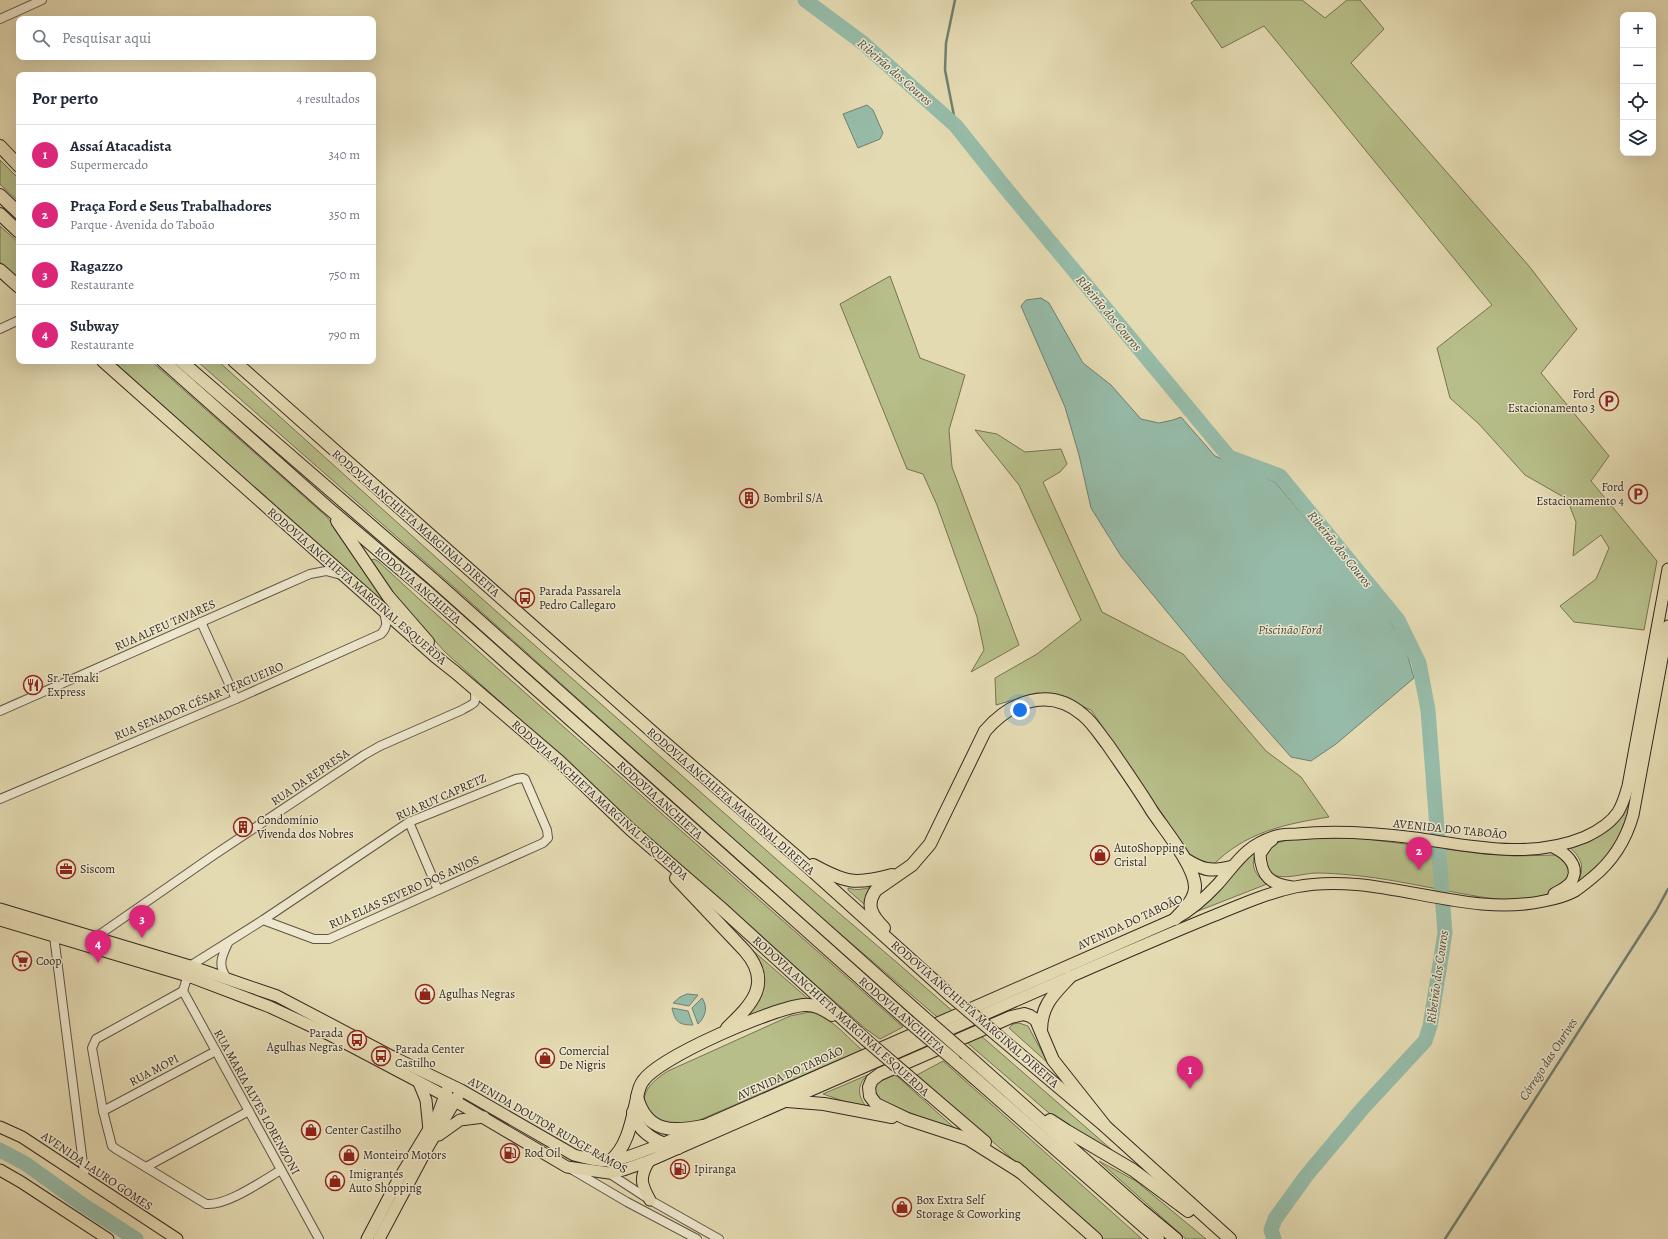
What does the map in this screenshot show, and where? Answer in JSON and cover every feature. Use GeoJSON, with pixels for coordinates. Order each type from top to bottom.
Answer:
{"type":"FeatureCollection","features":[{"type":"Feature","properties":{"kind":"highway"},"geometry":{"type":"LineString","coordinates":[[0,146],[16,163]]}},
{"type":"Feature","properties":{"kind":"highway"},"geometry":{"type":"LineString","coordinates":[[0,195],[16,210]]}},
{"type":"Feature","properties":{"kind":"highway"},"geometry":{"type":"LineString","coordinates":[[0,214],[16,229]]}},
{"type":"Feature","properties":{"kind":"highway"},"geometry":{"type":"LineString","coordinates":[[0,271],[16,284]]}},
{"type":"Feature","properties":{"kind":"highway","name":"RODOVIA ANCHIETA MARGINAL ESQUERDA"},"geometry":{"type":"LineString","coordinates":[[106,364],[436,657],[559,761],[630,829],[720,907],[866,1040],[1022,1173],[1096,1239]]}},
{"type":"Feature","properties":{"kind":"highway","name":"RODOVIA ANCHIETA"},"geometry":{"type":"LineString","coordinates":[[165,364],[327,507],[425,590],[907,1020],[1158,1239]]}},
{"type":"Feature","properties":{"kind":"highway","name":"RODOVIA ANCHIETA"},"geometry":{"type":"LineString","coordinates":[[184,364],[435,581],[919,1013],[1140,1209],[1176,1239]]}},
{"type":"Feature","properties":{"kind":"highway","name":"RODOVIA ANCHIETA MARGINAL DIREITA"},"geometry":{"type":"LineString","coordinates":[[237,364],[651,731],[796,856],[952,996],[1106,1127],[1229,1239]]}},
{"type":"Feature","properties":{"kind":"highway"},"geometry":{"type":"LineString","coordinates":[[327,507],[388,596],[455,672]]}},
{"type":"Feature","properties":{"kind":"highway"},"geometry":{"type":"LineString","coordinates":[[923,970],[881,925],[870,908],[870,901],[876,890],[901,873],[919,858],[933,839],[985,731],[1008,709],[1026,702],[1040,700],[1057,701],[1072,707],[1090,721],[1130,776],[1185,859],[1193,877],[1195,885],[1194,894],[1189,904],[1174,919]]}},
{"type":"Feature","properties":{"kind":"highway"},"geometry":{"type":"LineString","coordinates":[[630,829],[745,951],[754,963],[758,976],[757,992],[750,1005],[722,1033]]}},
{"type":"Feature","properties":{"kind":"highway"},"geometry":{"type":"LineString","coordinates":[[796,856],[835,878],[848,881],[873,880],[901,873]]}},
{"type":"Feature","properties":{"kind":"highway"},"geometry":{"type":"LineString","coordinates":[[1185,859],[1202,869],[1211,870],[1231,867]]}},
{"type":"Feature","properties":{"kind":"highway"},"geometry":{"type":"LineString","coordinates":[[1042,1031],[1042,1016],[1047,1003],[1070,976]]}},
{"type":"Feature","properties":{"kind":"highway"},"geometry":{"type":"LineString","coordinates":[[610,1161],[624,1146],[637,1097],[643,1081],[655,1068],[722,1033],[779,1010],[804,1005],[819,1007],[849,1024]]}},
{"type":"Feature","properties":{"kind":"highway"},"geometry":{"type":"LineString","coordinates":[[1022,1173],[968,1139],[907,1119],[879,1106],[873,1101],[868,1090],[870,1083],[874,1078],[1016,1015],[1024,1014],[1030,1016],[1037,1022],[1053,1060],[1106,1127]]}},
{"type":"Feature","properties":{"kind":"highway"},"geometry":{"type":"LineString","coordinates":[[1011,1093],[1066,1131],[1133,1170],[1229,1239]]}},
{"type":"Feature","properties":{"kind":"highway"},"geometry":{"type":"LineString","coordinates":[[637,1097],[646,1116],[657,1126],[665,1129],[680,1130],[703,1126]]}},
{"type":"Feature","properties":{"kind":"highway"},"geometry":{"type":"LineString","coordinates":[[787,1101],[824,1104],[907,1119]]}},
{"type":"Feature","properties":{"kind":"highway"},"geometry":{"type":"LineString","coordinates":[[633,1112],[637,1123],[650,1138],[662,1144],[678,1148]]}},
{"type":"Feature","properties":{"kind":"main road","name":"AVENIDA DO TABOÃO"},"geometry":{"type":"LineString","coordinates":[[574,1155],[595,1160],[610,1161],[662,1144],[1174,919],[1190,910],[1206,897],[1240,856],[1257,844],[1277,836],[1314,832],[1353,832],[1415,838],[1461,846],[1527,849],[1553,847],[1594,833],[1605,826],[1617,813],[1624,802],[1668,569]]}},
{"type":"Feature","properties":{"kind":"main road"},"geometry":{"type":"LineString","coordinates":[[1553,847],[1565,854],[1572,862],[1577,882],[1601,870],[1618,851],[1628,832],[1668,626]]}},
{"type":"Feature","properties":{"kind":"main road"},"geometry":{"type":"LineString","coordinates":[[1277,836],[1267,844],[1260,854],[1263,872],[1275,883],[1296,887]]}},
{"type":"Feature","properties":{"kind":"main road","name":"AVENIDA DO TABOÃO"},"geometry":{"type":"LineString","coordinates":[[567,1167],[609,1173],[624,1170],[649,1161],[1070,976],[1239,905],[1296,887],[1342,884],[1373,887],[1461,901],[1505,905],[1540,902],[1577,882]]}},
{"type":"Feature","properties":{"kind":"main road","name":"AVENIDA DOUTOR RUDGE RAMOS"},"geometry":{"type":"LineString","coordinates":[[0,909],[96,937],[191,971],[328,1034],[485,1117],[567,1167]]}},
{"type":"Feature","properties":{"kind":"main road","name":"AVENIDA DOUTOR RUDGE RAMOS"},"geometry":{"type":"LineString","coordinates":[[0,920],[54,936],[191,971],[227,978],[277,996],[392,1057],[450,1084],[574,1155]]}},
{"type":"Feature","properties":{"kind":"main road"},"geometry":{"type":"LineString","coordinates":[[419,1083],[426,1100],[429,1130]]}},
{"type":"Feature","properties":{"kind":"main road"},"geometry":{"type":"LineString","coordinates":[[379,1239],[428,1147],[450,1099],[450,1084]]}},
{"type":"Feature","properties":{"kind":"main road"},"geometry":{"type":"LineString","coordinates":[[367,1239],[398,1180],[438,1114],[450,1099],[461,1090]]}},
{"type":"Feature","properties":{"kind":"main road"},"geometry":{"type":"LineString","coordinates":[[428,1147],[442,1131],[454,1123],[468,1118],[485,1117]]}},
{"type":"Feature","properties":{"kind":"main road","name":"AVENIDA LAURO GOMES"},"geometry":{"type":"LineString","coordinates":[[1,1127],[26,1139],[177,1239]]}},
{"type":"Feature","properties":{"kind":"main road"},"geometry":{"type":"LineString","coordinates":[[649,1161],[642,1174],[642,1180],[644,1190],[653,1202]]}},
{"type":"Feature","properties":{"kind":"main road"},"geometry":{"type":"LineString","coordinates":[[0,1170],[108,1239]]}},
{"type":"Feature","properties":{"kind":"street"},"geometry":{"type":"LineString","coordinates":[[0,19],[42,0]]}},
{"type":"Feature","properties":{"kind":"street"},"geometry":{"type":"LineString","coordinates":[[0,271],[16,290]]}},
{"type":"Feature","properties":{"kind":"street"},"geometry":{"type":"LineString","coordinates":[[0,329],[16,322]]}},
{"type":"Feature","properties":{"kind":"street","name":"RUA ALFEU TAVARES"},"geometry":{"type":"LineString","coordinates":[[0,711],[310,574],[326,571],[343,575]]}},
{"type":"Feature","properties":{"kind":"street","name":"RUA SENADOR CÉSAR VERGUEIRO"},"geometry":{"type":"LineString","coordinates":[[0,799],[236,699],[381,634],[386,630],[387,624],[383,609]]}},
{"type":"Feature","properties":{"kind":"street"},"geometry":{"type":"LineString","coordinates":[[201,622],[236,699]]}},
{"type":"Feature","properties":{"kind":"street","name":"RUA DA REPRESA"},"geometry":{"type":"LineString","coordinates":[[96,937],[214,855],[364,755],[380,746],[462,710],[474,703],[476,700],[475,689]]}},
{"type":"Feature","properties":{"kind":"street","name":"RUA RUY CAPRETZ"},"geometry":{"type":"LineString","coordinates":[[191,971],[228,943],[409,822],[516,779],[523,778],[527,782],[548,835]]}},
{"type":"Feature","properties":{"kind":"street"},"geometry":{"type":"LineString","coordinates":[[409,822],[438,890]]}},
{"type":"Feature","properties":{"kind":"street","name":"RUA ELIAS SEVERO DOS ANJOS"},"geometry":{"type":"LineString","coordinates":[[263,920],[314,939],[322,940],[329,938],[543,843],[547,841],[548,835]]}},
{"type":"Feature","properties":{"kind":"street"},"geometry":{"type":"LineString","coordinates":[[54,936],[85,1179]]}},
{"type":"Feature","properties":{"kind":"street"},"geometry":{"type":"LineString","coordinates":[[227,978],[220,966],[221,959],[228,943]]}},
{"type":"Feature","properties":{"kind":"street"},"geometry":{"type":"LineString","coordinates":[[191,971],[183,991],[96,1039],[92,1048],[103,1111],[112,1146],[199,1201],[213,1205],[227,1201],[281,1170]]}},
{"type":"Feature","properties":{"kind":"street","name":"RUA MARIA ALVES LORENZONI"},"geometry":{"type":"LineString","coordinates":[[183,991],[319,1239]]}},
{"type":"Feature","properties":{"kind":"street","name":"RUA MOPI"},"geometry":{"type":"LineString","coordinates":[[103,1111],[216,1051]]}},
{"type":"Feature","properties":{"kind":"street"},"geometry":{"type":"LineString","coordinates":[[146,1167],[249,1111]]}},
{"type":"Feature","properties":{"kind":"street","name":"AVENIDA DOUTOR RUDGE RAMOS"},"geometry":{"type":"LineString","coordinates":[[574,1155],[609,1173],[653,1202],[719,1239]]}},
{"type":"Feature","properties":{"kind":"street","name":"AVENIDA DOUTOR RUDGE RAMOS"},"geometry":{"type":"LineString","coordinates":[[567,1167],[627,1202],[696,1239]]}},
{"type":"Feature","properties":{"kind":"street"},"geometry":{"type":"LineString","coordinates":[[651,1214],[653,1202]]}},
{"type":"Feature","properties":{"kind":"shaded area"},"geometry":{"type":"Polygon","coordinates":[[[1195,0],[1302,0],[1325,18],[1347,0],[1360,0],[1384,29],[1351,63],[1529,266],[1577,329],[1541,373],[1609,456],[1591,481],[1657,561],[1644,630],[1574,622],[1560,606],[1596,579],[1609,548],[1601,535],[1573,556],[1576,522],[1567,499],[1525,475],[1479,424],[1450,398],[1437,348],[1492,305],[1264,26],[1222,48],[1191,3],[1195,0]]]}},
{"type":"Feature","properties":{"kind":"shaded area"},"geometry":{"type":"Polygon","coordinates":[[[0,160],[16,176],[16,199],[0,184],[0,160]]]}},
{"type":"Feature","properties":{"kind":"shaded area"},"geometry":{"type":"Polygon","coordinates":[[[0,226],[16,240],[16,276],[0,262],[0,226]]]}},
{"type":"Feature","properties":{"kind":"shaded area"},"geometry":{"type":"Polygon","coordinates":[[[890,276],[920,358],[965,375],[949,430],[952,467],[1019,645],[971,672],[984,650],[977,617],[937,505],[923,474],[907,469],[840,304],[890,276]]]}},
{"type":"Feature","properties":{"kind":"shaded area"},"geometry":{"type":"Polygon","coordinates":[[[116,364],[154,364],[327,517],[408,624],[116,364]]]}},
{"type":"Feature","properties":{"kind":"shaded area"},"geometry":{"type":"Polygon","coordinates":[[[200,364],[221,364],[470,588],[784,866],[1112,1150],[1063,1125],[808,906],[456,589],[200,364]]]}},
{"type":"Feature","properties":{"kind":"shaded area"},"geometry":{"type":"Polygon","coordinates":[[[975,430],[997,434],[1025,452],[1061,449],[1067,464],[1060,472],[1043,482],[1102,612],[1183,654],[1266,751],[1301,777],[1329,817],[1266,831],[1238,845],[1212,866],[1192,858],[1091,710],[1058,696],[1037,693],[996,705],[995,678],[1037,654],[1081,620],[1019,485],[975,430]]]}},
{"type":"Feature","properties":{"kind":"shaded area"},"geometry":{"type":"Polygon","coordinates":[[[374,559],[903,1027],[880,1039],[866,1029],[613,807],[547,744],[445,652],[387,585],[371,560],[374,559]]]}},
{"type":"Feature","properties":{"kind":"shaded area"},"geometry":{"type":"Polygon","coordinates":[[[1632,800],[1616,848],[1585,879],[1578,881],[1582,871],[1582,866],[1579,858],[1568,846],[1617,818],[1632,800]]]}},
{"type":"Feature","properties":{"kind":"shaded area"},"geometry":{"type":"Polygon","coordinates":[[[1303,838],[1358,838],[1484,854],[1515,856],[1557,855],[1565,859],[1570,872],[1559,887],[1548,894],[1536,898],[1509,900],[1478,897],[1363,876],[1312,873],[1286,877],[1274,875],[1268,872],[1265,859],[1269,848],[1279,842],[1303,838]]]}},
{"type":"Feature","properties":{"kind":"shaded area"},"geometry":{"type":"Polygon","coordinates":[[[1258,847],[1253,863],[1255,872],[1267,884],[1193,913],[1258,847]]]}},
{"type":"Feature","properties":{"kind":"shaded area"},"geometry":{"type":"Polygon","coordinates":[[[875,886],[869,890],[864,904],[848,890],[848,888],[861,889],[875,886]]]}},
{"type":"Feature","properties":{"kind":"shaded area"},"geometry":{"type":"Polygon","coordinates":[[[743,942],[813,1003],[745,1019],[760,994],[763,974],[756,957],[743,942]]]}},
{"type":"Feature","properties":{"kind":"shaded area"},"geometry":{"type":"Polygon","coordinates":[[[810,1012],[817,1014],[831,1022],[862,1050],[695,1122],[675,1126],[655,1120],[648,1110],[644,1100],[647,1090],[654,1081],[668,1071],[790,1016],[810,1012]]]}},
{"type":"Feature","properties":{"kind":"shaded area"},"geometry":{"type":"Polygon","coordinates":[[[1019,1023],[1028,1026],[1048,1063],[1009,1028],[1013,1024],[1019,1023]]]}},
{"type":"Feature","properties":{"kind":"shaded area"},"geometry":{"type":"Polygon","coordinates":[[[943,1061],[1142,1239],[1103,1239],[917,1075],[943,1061]]]}},
{"type":"Feature","properties":{"kind":"shaded area"},"geometry":{"type":"Polygon","coordinates":[[[876,1071],[863,1080],[860,1089],[861,1097],[865,1105],[872,1111],[823,1094],[876,1071]]]}},
{"type":"Feature","properties":{"kind":"shaded area"},"geometry":{"type":"Polygon","coordinates":[[[894,1075],[960,1133],[935,1124],[875,1097],[875,1084],[894,1075]]]}},
{"type":"Feature","properties":{"kind":"shaded area"},"geometry":{"type":"Polygon","coordinates":[[[1099,1161],[1136,1181],[1206,1239],[1186,1239],[1099,1161]]]}},
{"type":"Feature","properties":{"kind":"water"},"geometry":{"type":"Polygon","coordinates":[[[867,105],[873,110],[883,133],[880,139],[858,148],[843,114],[867,105]]]}},
{"type":"Feature","properties":{"kind":"water","name":"Piscinão Ford"},"geometry":{"type":"Polygon","coordinates":[[[1041,298],[1049,303],[1083,363],[1111,385],[1141,419],[1159,423],[1181,417],[1215,456],[1275,482],[1388,617],[1406,650],[1414,678],[1336,744],[1311,761],[1291,757],[1224,681],[1121,556],[1091,508],[1079,455],[1065,407],[1021,306],[1026,300],[1041,298]]]}},
{"type":"Feature","properties":{"kind":"water"},"geometry":{"type":"Polygon","coordinates":[[[687,994],[698,995],[689,1006],[673,1003],[680,997],[687,994]]]}},
{"type":"Feature","properties":{"kind":"water"},"geometry":{"type":"Polygon","coordinates":[[[702,998],[705,1005],[705,1011],[703,1018],[698,1024],[692,1008],[702,998]]]}},
{"type":"Feature","properties":{"kind":"water"},"geometry":{"type":"Polygon","coordinates":[[[672,1008],[688,1011],[693,1025],[678,1022],[672,1008]]]}},
{"type":"Feature","properties":{"kind":"waterway","name":"Ribeirão dos Couros"},"geometry":{"type":"LineString","coordinates":[[805,0],[863,43],[956,126],[1003,185],[1229,457],[1280,476],[1398,620],[1419,663],[1428,710],[1445,933],[1430,1026],[1425,1041],[1363,1108],[1306,1176],[1275,1219],[1271,1230],[1274,1239]]}},
{"type":"Feature","properties":{"kind":"waterway"},"geometry":{"type":"LineString","coordinates":[[955,0],[946,43],[945,70],[956,126]]}},
{"type":"Feature","properties":{"kind":"waterway","name":"Córrego das Ourives"},"geometry":{"type":"LineString","coordinates":[[1445,1239],[1656,911],[1668,889]]}},
{"type":"Feature","properties":{"kind":"waterway"},"geometry":{"type":"LineString","coordinates":[[0,1150],[26,1164],[83,1205],[136,1239]]}},
{"type":"Feature","properties":{"kind":"place","name":"Ford Estacionamento 3"},"geometry":{"type":"Point","coordinates":[1609,401]}},
{"type":"Feature","properties":{"kind":"place","name":"Ford Estacionamento 4"},"geometry":{"type":"Point","coordinates":[1638,494]}},
{"type":"Feature","properties":{"kind":"place","name":"Bombril S/A"},"geometry":{"type":"Point","coordinates":[749,498]}},
{"type":"Feature","properties":{"kind":"place","name":"Parada Passarela Pedro Callegaro"},"geometry":{"type":"Point","coordinates":[525,598]}},
{"type":"Feature","properties":{"kind":"place","name":"Sr. Temaki Express"},"geometry":{"type":"Point","coordinates":[33,685]}},
{"type":"Feature","properties":{"kind":"place","name":"Condomínio Vivenda dos Nobres"},"geometry":{"type":"Point","coordinates":[243,827]}},
{"type":"Feature","properties":{"kind":"place","name":"AutoShopping Cristal"},"geometry":{"type":"Point","coordinates":[1100,855]}},
{"type":"Feature","properties":{"kind":"place","name":"Siscom"},"geometry":{"type":"Point","coordinates":[66,869]}},
{"type":"Feature","properties":{"kind":"place","name":"Praça Ford e Seus Trabalhadores"},"geometry":{"type":"Point","coordinates":[1419,870]}},
{"type":"Feature","properties":{"kind":"place","name":"Ragazzo"},"geometry":{"type":"Point","coordinates":[142,938]}},
{"type":"Feature","properties":{"kind":"place","name":"Coop"},"geometry":{"type":"Point","coordinates":[22,961]}},
{"type":"Feature","properties":{"kind":"place","name":"Subway"},"geometry":{"type":"Point","coordinates":[98,963]}},
{"type":"Feature","properties":{"kind":"place","name":"Agulhas Negras"},"geometry":{"type":"Point","coordinates":[425,994]}},
{"type":"Feature","properties":{"kind":"place","name":"Parada Agulhas Negras"},"geometry":{"type":"Point","coordinates":[357,1040]}},
{"type":"Feature","properties":{"kind":"place","name":"Parada Center Castilho"},"geometry":{"type":"Point","coordinates":[381,1056]}},
{"type":"Feature","properties":{"kind":"place","name":"Comercial De Nigris"},"geometry":{"type":"Point","coordinates":[545,1058]}},
{"type":"Feature","properties":{"kind":"place","name":"Assaí Atacadista"},"geometry":{"type":"Point","coordinates":[1190,1089]}},
{"type":"Feature","properties":{"kind":"place","name":"Center Castilho"},"geometry":{"type":"Point","coordinates":[311,1130]}},
{"type":"Feature","properties":{"kind":"place","name":"Rod Oil"},"geometry":{"type":"Point","coordinates":[510,1153]}},
{"type":"Feature","properties":{"kind":"place","name":"Monteiro Motors"},"geometry":{"type":"Point","coordinates":[349,1155]}},
{"type":"Feature","properties":{"kind":"place","name":"Ipiranga"},"geometry":{"type":"Point","coordinates":[680,1169]}},
{"type":"Feature","properties":{"kind":"place","name":"Imigrantes Auto Shopping"},"geometry":{"type":"Point","coordinates":[335,1181]}},
{"type":"Feature","properties":{"kind":"place","name":"Box Extra Self Storage & Coworking"},"geometry":{"type":"Point","coordinates":[902,1207]}}]}
